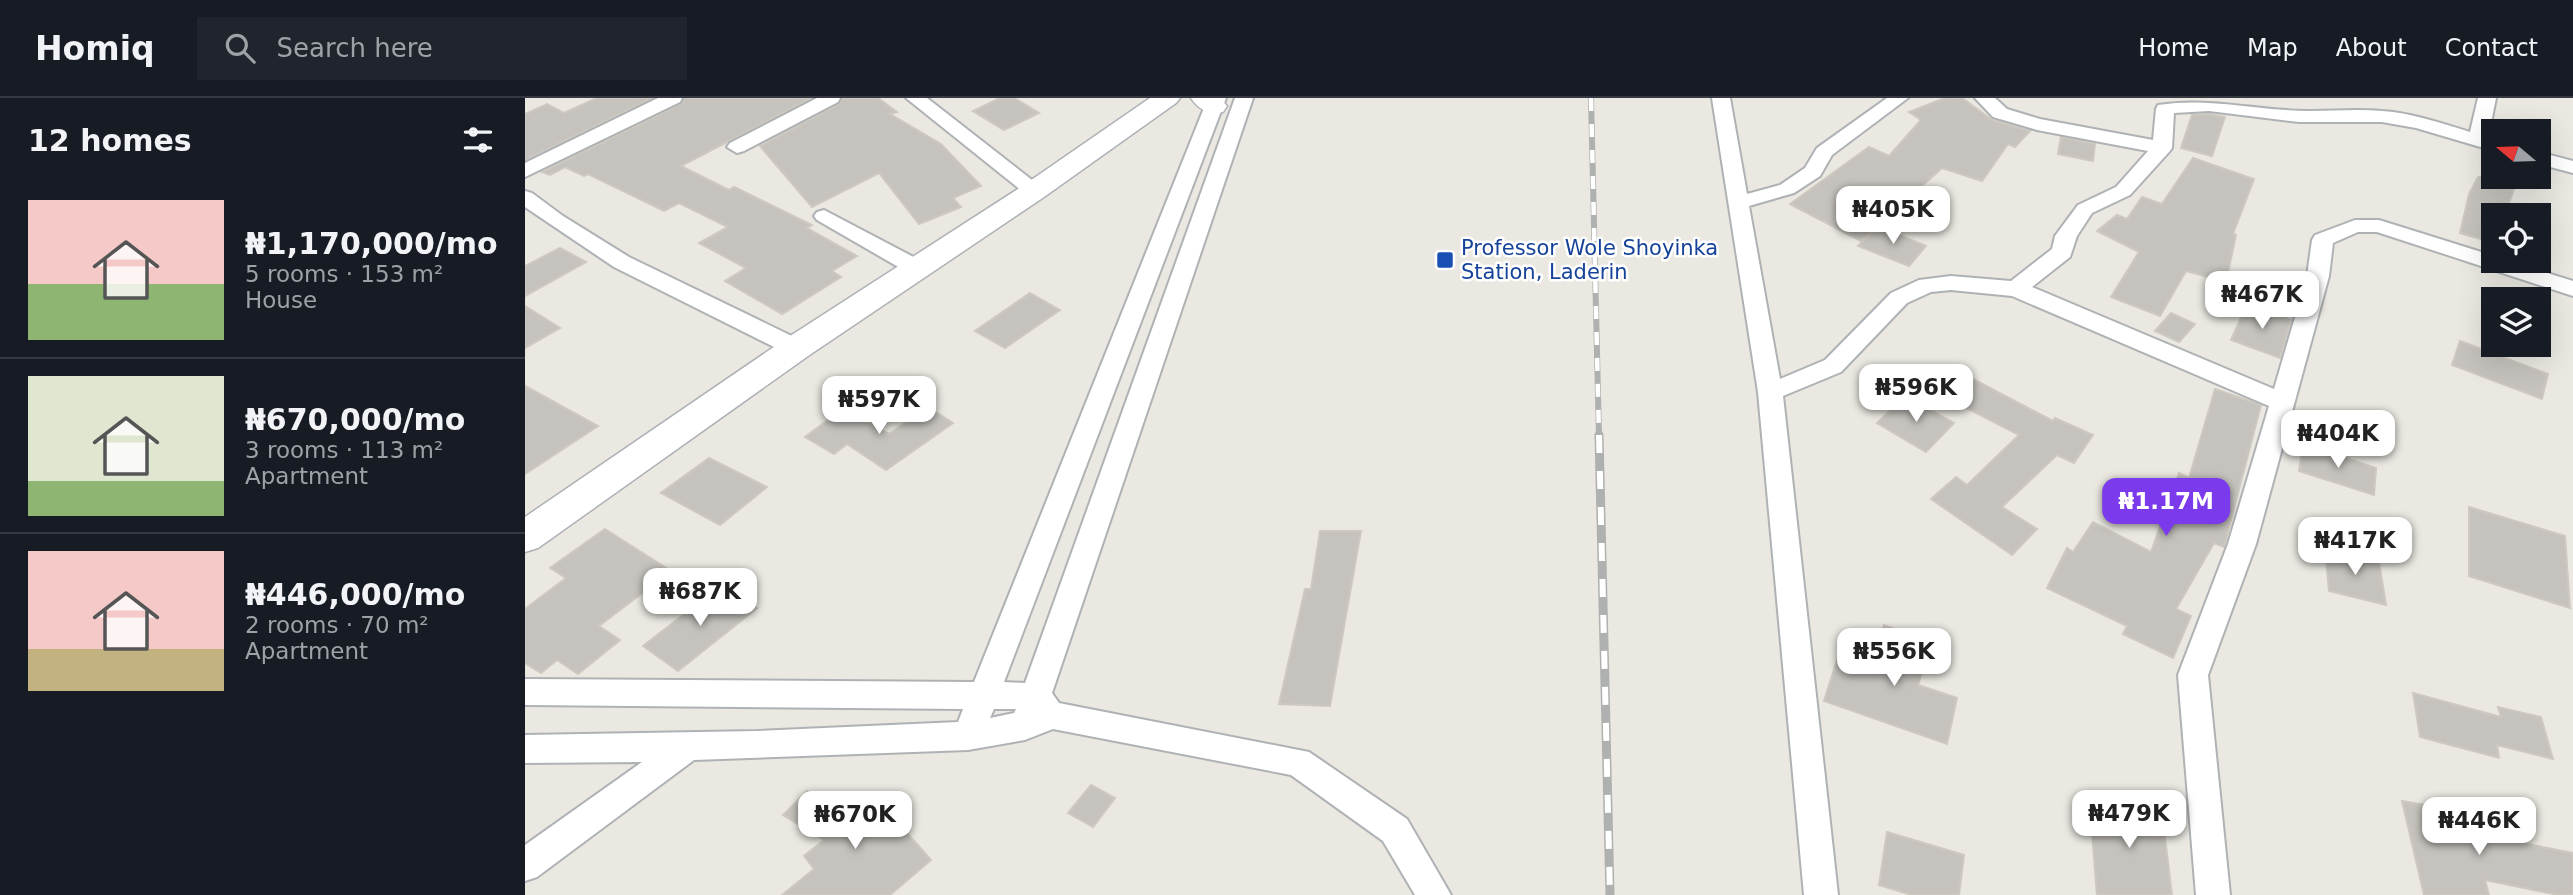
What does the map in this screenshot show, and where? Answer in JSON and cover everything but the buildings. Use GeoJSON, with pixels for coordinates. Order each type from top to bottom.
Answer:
{"type":"FeatureCollection","features":[{"type":"Feature","properties":{"kind":"street"},"geometry":{"type":"LineString","coordinates":[[525,170],[673,98]]}},
{"type":"Feature","properties":{"kind":"street"},"geometry":{"type":"LineString","coordinates":[[737,147],[831,98]]}},
{"type":"Feature","properties":{"kind":"street"},"geometry":{"type":"LineString","coordinates":[[915,98],[1034,191]]}},
{"type":"Feature","properties":{"kind":"street"},"geometry":{"type":"LineString","coordinates":[[525,537],[796,348],[1034,191],[1166,98]]}},
{"type":"Feature","properties":{"kind":"street"},"geometry":{"type":"LineString","coordinates":[[1038,712],[1244,98]]}},
{"type":"Feature","properties":{"kind":"street"},"geometry":{"type":"LineString","coordinates":[[1721,98],[1770,392],[1821,895]]}},
{"type":"Feature","properties":{"kind":"street"},"geometry":{"type":"LineString","coordinates":[[1739,202],[1787,189],[1813,172],[1824,152],[1899,98]]}},
{"type":"Feature","properties":{"kind":"street"},"geometry":{"type":"LineString","coordinates":[[1984,98],[2000,114],[2162,148]]}},
{"type":"Feature","properties":{"kind":"street"},"geometry":{"type":"LineString","coordinates":[[2487,98],[2487,119]]}},
{"type":"Feature","properties":{"kind":"street"},"geometry":{"type":"LineString","coordinates":[[968,736],[1205,131],[1212,101]]}},
{"type":"Feature","properties":{"kind":"street"},"geometry":{"type":"LineString","coordinates":[[2016,289],[2062,252],[2066,236],[2085,209],[2123,191],[2162,148],[2165,109],[2178,102],[2215,103],[2282,116],[2329,118],[2358,113],[2399,118],[2481,142]]}},
{"type":"Feature","properties":{"kind":"street"},"geometry":{"type":"LineString","coordinates":[[1205,131],[1232,131]]}},
{"type":"Feature","properties":{"kind":"street"},"geometry":{"type":"LineString","coordinates":[[2551,161],[2573,167]]}},
{"type":"Feature","properties":{"kind":"street"},"geometry":{"type":"LineString","coordinates":[[525,197],[557,223],[644,275],[796,348]]}},
{"type":"Feature","properties":{"kind":"street"},"geometry":{"type":"LineString","coordinates":[[824,216],[915,267]]}},
{"type":"Feature","properties":{"kind":"street"},"geometry":{"type":"LineString","coordinates":[[2213,895],[2193,675],[2242,544],[2318,276],[2323,240],[2355,226],[2379,226],[2573,289]]}},
{"type":"Feature","properties":{"kind":"street"},"geometry":{"type":"LineString","coordinates":[[1770,392],[1833,366],[1899,298],[1927,285],[1951,283],[2016,289],[2282,402]]}},
{"type":"Feature","properties":{"kind":"street"},"geometry":{"type":"LineString","coordinates":[[525,692],[984,695],[1038,712],[1298,762],[1395,830],[1434,895]]}},
{"type":"Feature","properties":{"kind":"street"},"geometry":{"type":"LineString","coordinates":[[525,749],[688,747],[968,736],[1038,712]]}},
{"type":"Feature","properties":{"kind":"street"},"geometry":{"type":"LineString","coordinates":[[525,865],[688,747]]}},
{"type":"Feature","properties":{"kind":"railway"},"geometry":{"type":"LineString","coordinates":[[1591,98],[1599,437]]}},
{"type":"Feature","properties":{"kind":"railway"},"geometry":{"type":"LineString","coordinates":[[1599,435],[1610,895]]}},
{"type":"Feature","properties":{"kind":"place","name":"Professor Wole Shoyinka Station, Laderin"},"geometry":{"type":"Point","coordinates":[1445,260]}}]}
